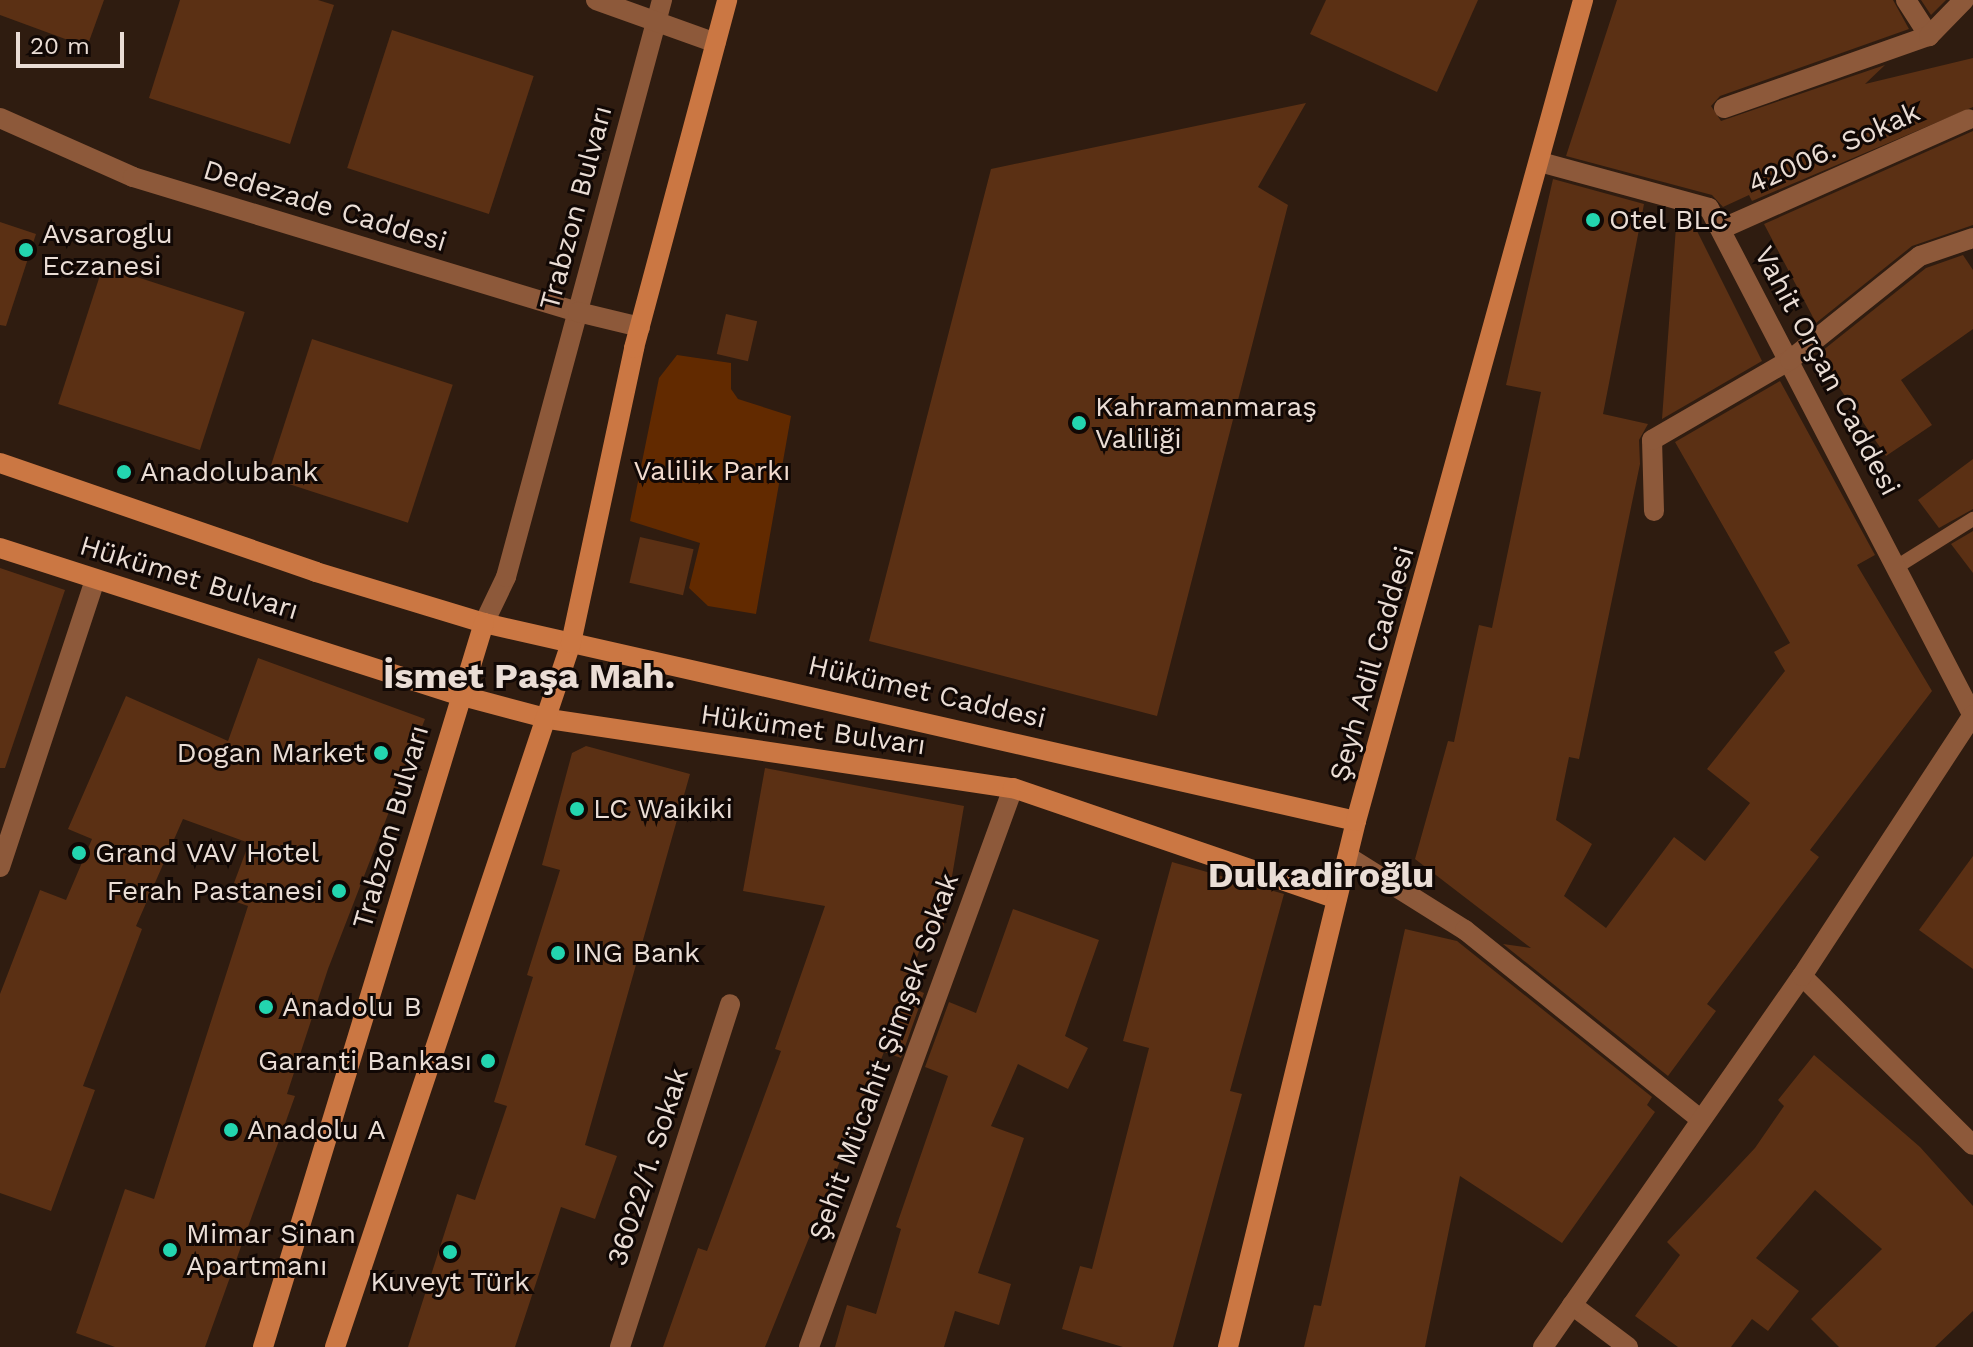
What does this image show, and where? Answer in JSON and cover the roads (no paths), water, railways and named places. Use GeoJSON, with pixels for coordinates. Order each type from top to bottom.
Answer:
{"type":"FeatureCollection","features":[{"type":"Feature","properties":{"kind":"main road"},"geometry":{"type":"LineString","coordinates":[[335,1347],[549,719],[571,643],[640,327],[727,0]]}},
{"type":"Feature","properties":{"kind":"main road","name":"Şeyh Adil Caddesi"},"geometry":{"type":"LineString","coordinates":[[1228,1347],[1337,899],[1350,858],[1356,821],[1583,0]]}},
{"type":"Feature","properties":{"kind":"main road","name":"Hükümet Bulvarı"},"geometry":{"type":"LineString","coordinates":[[0,463],[316,572],[484,623]]}},
{"type":"Feature","properties":{"kind":"main road","name":"Hükümet Bulvarı"},"geometry":{"type":"LineString","coordinates":[[0,548],[366,662],[459,695],[549,719],[1013,788],[1337,899]]}},
{"type":"Feature","properties":{"kind":"main road","name":"Hükümet Caddesi"},"geometry":{"type":"LineString","coordinates":[[484,623],[1356,821]]}},
{"type":"Feature","properties":{"kind":"main road","name":"Trabzon Bulvarı"},"geometry":{"type":"LineString","coordinates":[[263,1347],[459,695],[484,623]]}},
{"type":"Feature","properties":{"kind":"street"},"geometry":{"type":"LineString","coordinates":[[596,0],[654,25],[716,43]]}},
{"type":"Feature","properties":{"kind":"street","name":"Trabzon Bulvarı"},"geometry":{"type":"LineString","coordinates":[[484,623],[506,577],[662,0]]}},
{"type":"Feature","properties":{"kind":"street"},"geometry":{"type":"LineString","coordinates":[[1906,0],[1929,36]]}},
{"type":"Feature","properties":{"kind":"street"},"geometry":{"type":"LineString","coordinates":[[1724,108],[1929,36],[1964,0]]}},
{"type":"Feature","properties":{"kind":"street","name":"Dedezade Caddesi"},"geometry":{"type":"LineString","coordinates":[[0,118],[133,177],[578,312],[640,327]]}},
{"type":"Feature","properties":{"kind":"street","name":"42006. Sokak"},"geometry":{"type":"LineString","coordinates":[[1721,229],[1969,119]]}},
{"type":"Feature","properties":{"kind":"street","name":"Vahit Orçan Caddesi"},"geometry":{"type":"LineString","coordinates":[[1540,162],[1709,208],[1898,566],[1973,716]]}},
{"type":"Feature","properties":{"kind":"street"},"geometry":{"type":"LineString","coordinates":[[1654,511],[1652,440],[1790,360],[1920,256],[1973,238]]}},
{"type":"Feature","properties":{"kind":"street"},"geometry":{"type":"LineString","coordinates":[[0,867],[95,580]]}},
{"type":"Feature","properties":{"kind":"street"},"geometry":{"type":"LineString","coordinates":[[1543,1347],[1802,976],[1973,716]]}},
{"type":"Feature","properties":{"kind":"street","name":"Şehit Mücahit Şimşek Sokak"},"geometry":{"type":"LineString","coordinates":[[809,1347],[1013,788]]}},
{"type":"Feature","properties":{"kind":"street"},"geometry":{"type":"LineString","coordinates":[[1350,858],[1465,930],[1700,1119]]}},
{"type":"Feature","properties":{"kind":"street"},"geometry":{"type":"LineString","coordinates":[[1802,976],[1973,1145]]}},
{"type":"Feature","properties":{"kind":"street","name":"36022/1. Sokak"},"geometry":{"type":"LineString","coordinates":[[620,1347],[730,1004]]}},
{"type":"Feature","properties":{"kind":"street"},"geometry":{"type":"LineString","coordinates":[[1572,1305],[1628,1347]]}},
{"type":"Feature","properties":{"kind":"lane"},"geometry":{"type":"LineString","coordinates":[[1898,566],[1973,519]]}},
{"type":"Feature","properties":{"kind":"place","name":"Otel BLC"},"geometry":{"type":"Point","coordinates":[1593,220]}},
{"type":"Feature","properties":{"kind":"place","name":"Avsaroglu Eczanesi"},"geometry":{"type":"Point","coordinates":[26,250]}},
{"type":"Feature","properties":{"kind":"place","name":"Kahramanmaraş Valiliği"},"geometry":{"type":"Point","coordinates":[1079,423]}},
{"type":"Feature","properties":{"kind":"place","name":"Anadolubank"},"geometry":{"type":"Point","coordinates":[124,472]}},
{"type":"Feature","properties":{"kind":"place","name":"Dogan Market"},"geometry":{"type":"Point","coordinates":[381,753]}},
{"type":"Feature","properties":{"kind":"place","name":"LC Waikiki"},"geometry":{"type":"Point","coordinates":[577,809]}},
{"type":"Feature","properties":{"kind":"place","name":"Grand VAV Hotel"},"geometry":{"type":"Point","coordinates":[79,853]}},
{"type":"Feature","properties":{"kind":"place","name":"Ferah Pastanesi"},"geometry":{"type":"Point","coordinates":[339,891]}},
{"type":"Feature","properties":{"kind":"place","name":"ING Bank"},"geometry":{"type":"Point","coordinates":[558,953]}},
{"type":"Feature","properties":{"kind":"place","name":"Anadolu B"},"geometry":{"type":"Point","coordinates":[266,1007]}},
{"type":"Feature","properties":{"kind":"place","name":"Garanti Bankası"},"geometry":{"type":"Point","coordinates":[488,1061]}},
{"type":"Feature","properties":{"kind":"place","name":"Anadolu A"},"geometry":{"type":"Point","coordinates":[231,1130]}},
{"type":"Feature","properties":{"kind":"place","name":"Mimar Sinan Apartmanı"},"geometry":{"type":"Point","coordinates":[170,1250]}},
{"type":"Feature","properties":{"kind":"place","name":"Kuveyt Türk"},"geometry":{"type":"Point","coordinates":[450,1252]}},
{"type":"Feature","properties":{"kind":"district","name":"İsmet Paşa Mah."},"geometry":{"type":"Point","coordinates":[529,677]}},
{"type":"Feature","properties":{"kind":"district","name":"Dulkadiroğlu"},"geometry":{"type":"Point","coordinates":[1321,876]}},
{"type":"Feature","properties":{"kind":"park label","name":"Valilik Parkı"},"geometry":{"type":"Point","coordinates":[712,471]}}]}
